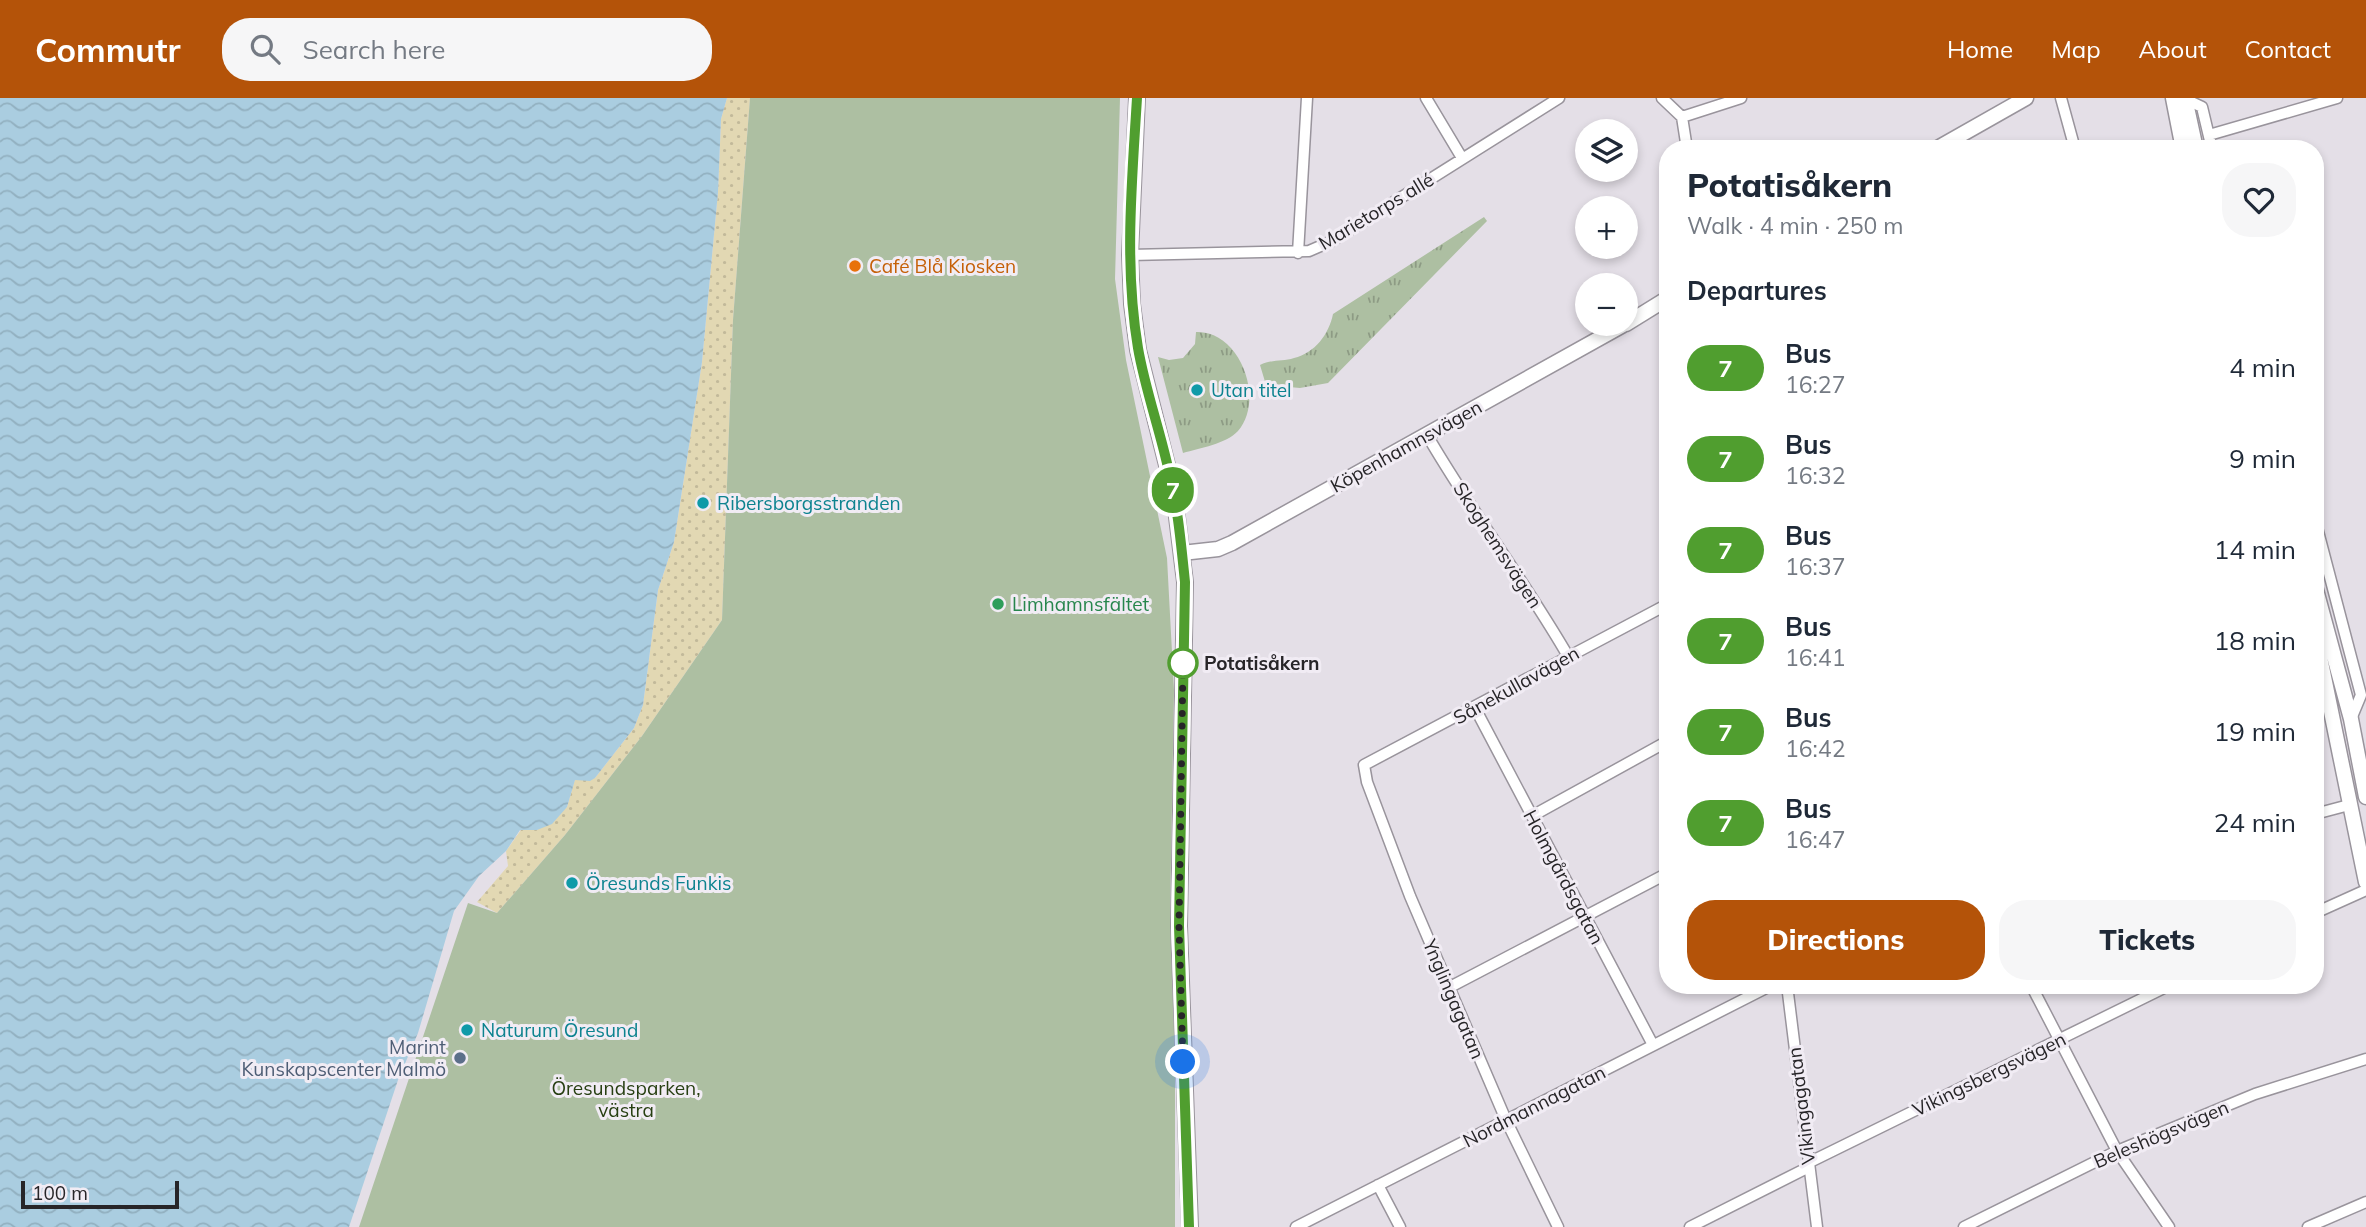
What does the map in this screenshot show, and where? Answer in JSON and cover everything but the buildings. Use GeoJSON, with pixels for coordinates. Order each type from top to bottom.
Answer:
{"type":"FeatureCollection","features":[{"type":"Feature","properties":{"kind":"main road"},"geometry":{"type":"LineString","coordinates":[[1137,98],[1130,255],[1138,350],[1174,493],[1185,582],[1179,926],[1189,1227]]}},
{"type":"Feature","properties":{"kind":"street"},"geometry":{"type":"LineString","coordinates":[[1298,253],[1307,98]]}},
{"type":"Feature","properties":{"kind":"street"},"geometry":{"type":"LineString","coordinates":[[1426,98],[1462,158]]}},
{"type":"Feature","properties":{"kind":"street","name":"Marietorps allé"},"geometry":{"type":"LineString","coordinates":[[1130,255],[1298,253],[1332,241],[1559,98]]}},
{"type":"Feature","properties":{"kind":"street"},"geometry":{"type":"LineString","coordinates":[[1662,98],[1682,117],[1685,140]]}},
{"type":"Feature","properties":{"kind":"street"},"geometry":{"type":"LineString","coordinates":[[1682,117],[1741,98]]}},
{"type":"Feature","properties":{"kind":"street"},"geometry":{"type":"LineString","coordinates":[[1952,140],[2026,98]]}},
{"type":"Feature","properties":{"kind":"street"},"geometry":{"type":"LineString","coordinates":[[2061,98],[2073,140]]}},
{"type":"Feature","properties":{"kind":"street"},"geometry":{"type":"LineString","coordinates":[[2173,98],[2181,140]]}},
{"type":"Feature","properties":{"kind":"street"},"geometry":{"type":"LineString","coordinates":[[2185,98],[2202,107],[2210,140]]}},
{"type":"Feature","properties":{"kind":"street"},"geometry":{"type":"LineString","coordinates":[[2185,98],[2194,140]]}},
{"type":"Feature","properties":{"kind":"street"},"geometry":{"type":"LineString","coordinates":[[2209,135],[2337,98]]}},
{"type":"Feature","properties":{"kind":"street","name":"Köpenhamnsvägen"},"geometry":{"type":"LineString","coordinates":[[1638,317],[1659,304]]}},
{"type":"Feature","properties":{"kind":"street","name":"Köpenhamnsvägen"},"geometry":{"type":"LineString","coordinates":[[1645,313],[1659,309]]}},
{"type":"Feature","properties":{"kind":"street","name":"Köpenhamnsvägen"},"geometry":{"type":"LineString","coordinates":[[1182,553],[1218,549],[1232,543],[1604,336]]}},
{"type":"Feature","properties":{"kind":"street","name":"Skoghemsvägen"},"geometry":{"type":"LineString","coordinates":[[1427,435],[1502,556],[1528,587],[1568,656]]}},
{"type":"Feature","properties":{"kind":"street"},"geometry":{"type":"LineString","coordinates":[[2324,554],[2361,695],[2351,719]]}},
{"type":"Feature","properties":{"kind":"street","name":"Sånekullavägen"},"geometry":{"type":"LineString","coordinates":[[1364,765],[1659,609]]}},
{"type":"Feature","properties":{"kind":"street"},"geometry":{"type":"LineString","coordinates":[[2324,619],[2351,719],[2366,799],[2324,812]]}},
{"type":"Feature","properties":{"kind":"street"},"geometry":{"type":"LineString","coordinates":[[2324,679],[2366,882]]}},
{"type":"Feature","properties":{"kind":"street","name":"Holmgårdsgatan"},"geometry":{"type":"LineString","coordinates":[[1475,708],[1653,1045]]}},
{"type":"Feature","properties":{"kind":"street"},"geometry":{"type":"LineString","coordinates":[[1532,816],[1659,746]]}},
{"type":"Feature","properties":{"kind":"street","name":"Ynglingagatan"},"geometry":{"type":"LineString","coordinates":[[1364,765],[1367,782],[1410,896],[1506,1120],[1558,1227]]}},
{"type":"Feature","properties":{"kind":"street"},"geometry":{"type":"LineString","coordinates":[[1450,987],[1659,878]]}},
{"type":"Feature","properties":{"kind":"street"},"geometry":{"type":"LineString","coordinates":[[2324,910],[2366,890]]}},
{"type":"Feature","properties":{"kind":"street","name":"Nordmannagatan"},"geometry":{"type":"LineString","coordinates":[[1296,1227],[1754,994]]}},
{"type":"Feature","properties":{"kind":"street","name":"Vikingagatan"},"geometry":{"type":"LineString","coordinates":[[1788,994],[1817,1227]]}},
{"type":"Feature","properties":{"kind":"street"},"geometry":{"type":"LineString","coordinates":[[2035,994],[2057,1041],[2117,1151],[2169,1227]]}},
{"type":"Feature","properties":{"kind":"street","name":"Vikingsbergsvägen"},"geometry":{"type":"LineString","coordinates":[[1690,1227],[1808,1165],[2152,994]]}},
{"type":"Feature","properties":{"kind":"street","name":"Beleshögsvägen"},"geometry":{"type":"LineString","coordinates":[[1964,1227],[2117,1151],[2255,1094],[2366,1059]]}},
{"type":"Feature","properties":{"kind":"street"},"geometry":{"type":"LineString","coordinates":[[1378,1185],[1400,1227]]}},
{"type":"Feature","properties":{"kind":"street"},"geometry":{"type":"LineString","coordinates":[[2308,1227],[2366,1202]]}},
{"type":"Feature","properties":{"kind":"green space","name":"Öresundsparken, västra"},"geometry":{"type":"Polygon","coordinates":[[[750,98],[1120,98],[1115,279],[1126,360],[1167,558],[1174,690],[1170,917],[1175,1054],[1175,1227],[359,1227],[468,903],[497,913],[565,835],[642,736],[722,620],[733,320],[750,98]]]}},
{"type":"Feature","properties":{"kind":"green space"},"geometry":{"type":"Polygon","coordinates":[[[1484,217],[1487,221],[1328,383],[1300,388],[1266,385],[1260,365],[1308,352],[1320,342],[1333,314],[1484,217]]]}},
{"type":"Feature","properties":{"kind":"green space"},"geometry":{"type":"Polygon","coordinates":[[[1196,332],[1211,334],[1225,342],[1236,354],[1244,368],[1249,401],[1246,417],[1233,435],[1212,445],[1183,453],[1158,357],[1169,360],[1183,358],[1195,344],[1196,332]]]}},
{"type":"Feature","properties":{"kind":"sand","name":"Ribersborgsstranden"},"geometry":{"type":"Polygon","coordinates":[[[727,98],[750,98],[733,320],[722,620],[642,736],[565,835],[497,913],[477,902],[508,866],[506,851],[523,827],[537,830],[567,807],[575,779],[595,778],[634,728],[643,705],[658,590],[674,542],[702,362],[718,192],[721,119],[727,98]]]}},
{"type":"Feature","properties":{"kind":"water"},"geometry":{"type":"Polygon","coordinates":[[[0,98],[727,98],[721,119],[718,192],[702,362],[674,542],[658,590],[643,705],[634,728],[595,778],[590,781],[575,780],[567,807],[552,824],[537,830],[520,830],[506,851],[479,876],[454,911],[418,1033],[398,1080],[349,1227],[0,1227],[0,98]]]}},
{"type":"Feature","properties":{"kind":"bus line","name":"7"},"geometry":{"type":"LineString","coordinates":[[1137,98],[1130,255],[1132,304],[1138,350],[1174,493],[1185,582],[1179,926],[1189,1227]]}},
{"type":"Feature","properties":{"kind":"place","name":"Café Blå Kiosken"},"geometry":{"type":"Point","coordinates":[855,266]}},
{"type":"Feature","properties":{"kind":"place","name":"Utan titel"},"geometry":{"type":"Point","coordinates":[1197,390]}},
{"type":"Feature","properties":{"kind":"place","name":"Ribersborgsstranden"},"geometry":{"type":"Point","coordinates":[703,503]}},
{"type":"Feature","properties":{"kind":"place","name":"Limhamnsfältet"},"geometry":{"type":"Point","coordinates":[998,604]}},
{"type":"Feature","properties":{"kind":"place","name":"Potatisåkern"},"geometry":{"type":"Point","coordinates":[1183,663]}},
{"type":"Feature","properties":{"kind":"place","name":"Öresunds Funkis"},"geometry":{"type":"Point","coordinates":[572,883]}},
{"type":"Feature","properties":{"kind":"place","name":"Naturum Öresund"},"geometry":{"type":"Point","coordinates":[467,1030]}},
{"type":"Feature","properties":{"kind":"place","name":"Marint Kunskapscenter Malmö"},"geometry":{"type":"Point","coordinates":[460,1058]}},
{"type":"Feature","properties":{"kind":"route"},"geometry":{"type":"LineString","coordinates":[[1183,663],[1179,926],[1183,1062]]}}]}
